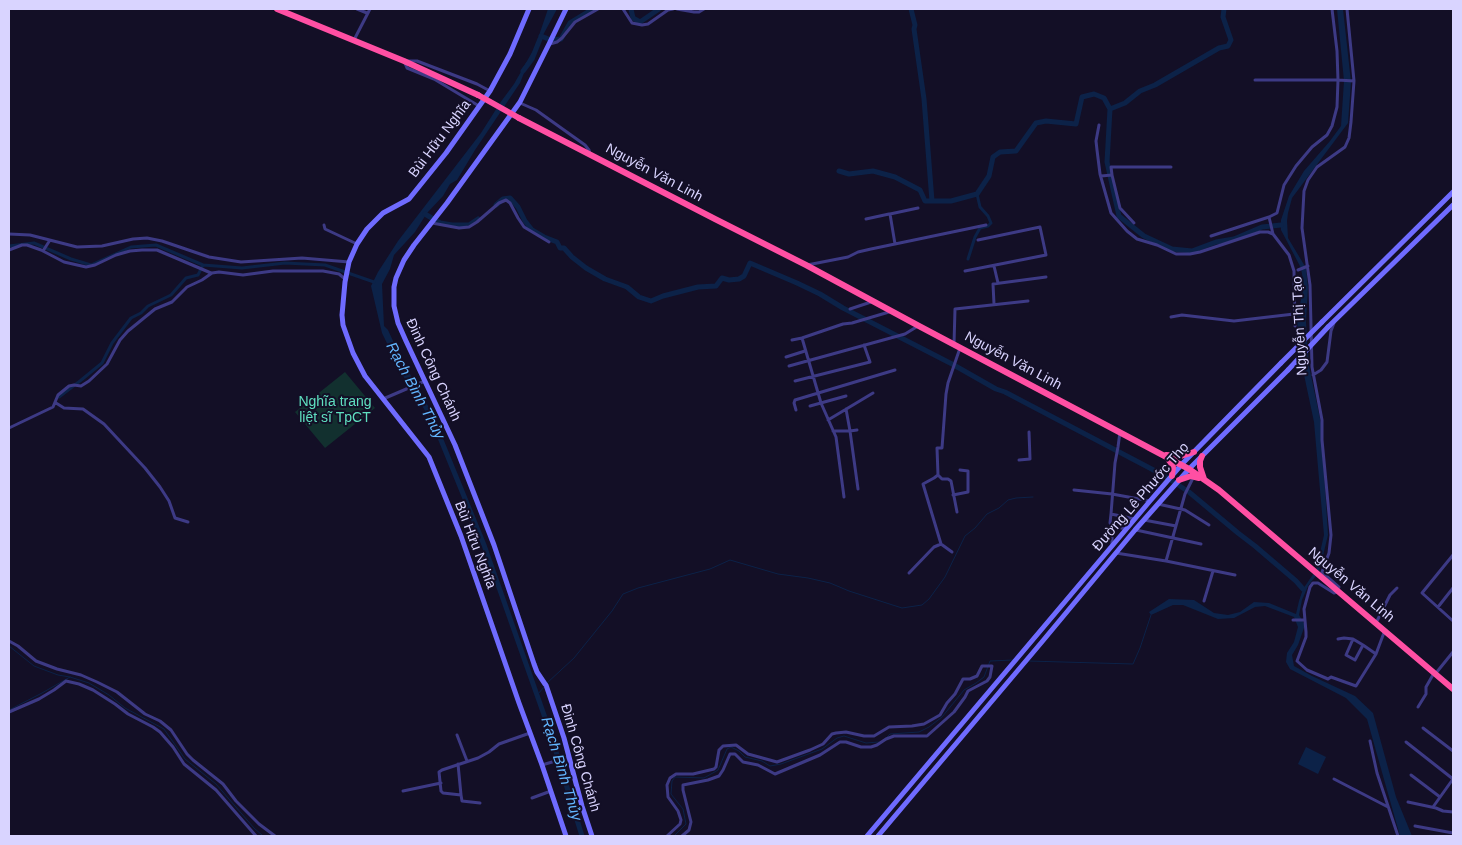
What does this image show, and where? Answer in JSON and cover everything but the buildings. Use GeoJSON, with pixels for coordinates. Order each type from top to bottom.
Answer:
{"type":"FeatureCollection","features":[{"type":"Feature","properties":{"kind":"highway"},"geometry":{"type":"LineString","coordinates":[[277,9],[404,61]]}},
{"type":"Feature","properties":{"kind":"highway","name":"Nguyễn Văn Linh"},"geometry":{"type":"LineString","coordinates":[[404,61],[478,95],[519,118],[806,265],[1182,464],[1195,475],[1204,479],[1307,564],[1453,689]]}},
{"type":"Feature","properties":{"kind":"highway"},"geometry":{"type":"LineString","coordinates":[[1164,455],[1183,456],[1194,452]]}},
{"type":"Feature","properties":{"kind":"highway"},"geometry":{"type":"LineString","coordinates":[[1164,455],[1172,464],[1172,476]]}},
{"type":"Feature","properties":{"kind":"highway"},"geometry":{"type":"LineString","coordinates":[[1202,456],[1200,467],[1204,479]]}},
{"type":"Feature","properties":{"kind":"highway"},"geometry":{"type":"LineString","coordinates":[[1179,480],[1195,475]]}},
{"type":"Feature","properties":{"kind":"street"},"geometry":{"type":"LineString","coordinates":[[357,9],[367,14]]}},
{"type":"Feature","properties":{"kind":"street"},"geometry":{"type":"LineString","coordinates":[[354,41],[370,9]]}},
{"type":"Feature","properties":{"kind":"street","name":"Bùi Hữu Nghĩa"},"geometry":{"type":"LineString","coordinates":[[529,9],[510,54],[490,91],[446,153],[409,199],[383,213],[357,244],[349,263],[345,280],[342,315],[343,325],[364,376],[429,457],[461,536],[566,836]]}},
{"type":"Feature","properties":{"kind":"street","name":"Đinh Công Chánh"},"geometry":{"type":"LineString","coordinates":[[566,9],[520,102],[404,260],[394,286],[394,306],[398,323],[455,445],[489,531],[536,672],[546,684],[557,714],[567,758],[592,836]]}},
{"type":"Feature","properties":{"kind":"street"},"geometry":{"type":"LineString","coordinates":[[551,41],[556,43],[575,22],[598,9]]}},
{"type":"Feature","properties":{"kind":"street"},"geometry":{"type":"LineString","coordinates":[[623,9],[632,23],[642,25],[648,24],[668,10],[699,12],[704,9]]}},
{"type":"Feature","properties":{"kind":"street"},"geometry":{"type":"LineString","coordinates":[[1212,236],[1269,219],[1277,213],[1282,190],[1289,175],[1312,147],[1327,135],[1332,126],[1337,107],[1339,80],[1332,9]]}},
{"type":"Feature","properties":{"kind":"street","name":"Nguyễn Thị Tạo"},"geometry":{"type":"LineString","coordinates":[[1336,589],[1339,587],[1322,572],[1329,553],[1331,535],[1322,440],[1322,420],[1312,368],[1310,284],[1302,236],[1304,188],[1317,167],[1344,147],[1347,142],[1351,122],[1352,81],[1347,9]]}},
{"type":"Feature","properties":{"kind":"street"},"geometry":{"type":"LineString","coordinates":[[479,106],[434,80],[407,68],[404,61],[417,61],[477,84],[490,91]]}},
{"type":"Feature","properties":{"kind":"street"},"geometry":{"type":"LineString","coordinates":[[1255,80],[1352,81]]}},
{"type":"Feature","properties":{"kind":"street"},"geometry":{"type":"LineString","coordinates":[[520,102],[536,110],[585,145],[590,154]]}},
{"type":"Feature","properties":{"kind":"street"},"geometry":{"type":"LineString","coordinates":[[1099,125],[1096,142],[1102,176],[1113,217],[1137,239],[1174,253],[1196,253],[1260,232],[1273,233]]}},
{"type":"Feature","properties":{"kind":"street"},"geometry":{"type":"LineString","coordinates":[[1134,223],[1120,208],[1111,165],[1170,167]]}},
{"type":"Feature","properties":{"kind":"street"},"geometry":{"type":"LineString","coordinates":[[1102,176],[1112,175]]}},
{"type":"Feature","properties":{"kind":"street","name":"Đường Lê Phước Thọ"},"geometry":{"type":"LineString","coordinates":[[867,836],[1182,464],[1453,192]]}},
{"type":"Feature","properties":{"kind":"street"},"geometry":{"type":"LineString","coordinates":[[432,222],[459,228],[468,227],[477,222],[499,203],[507,201],[524,227],[549,242]]}},
{"type":"Feature","properties":{"kind":"street","name":"Đường Lê Phước Thọ"},"geometry":{"type":"LineString","coordinates":[[878,836],[1143,520],[1189,469],[1335,320],[1453,205]]}},
{"type":"Feature","properties":{"kind":"street"},"geometry":{"type":"LineString","coordinates":[[866,219],[918,208]]}},
{"type":"Feature","properties":{"kind":"street"},"geometry":{"type":"LineString","coordinates":[[890,214],[895,244]]}},
{"type":"Feature","properties":{"kind":"street"},"geometry":{"type":"LineString","coordinates":[[1269,219],[1273,233],[1289,255],[1294,271],[1295,326]]}},
{"type":"Feature","properties":{"kind":"street"},"geometry":{"type":"LineString","coordinates":[[324,225],[325,229],[357,244]]}},
{"type":"Feature","properties":{"kind":"street"},"geometry":{"type":"LineString","coordinates":[[806,265],[986,225]]}},
{"type":"Feature","properties":{"kind":"street"},"geometry":{"type":"LineString","coordinates":[[965,271],[1046,255],[1040,227],[978,240]]}},
{"type":"Feature","properties":{"kind":"street"},"geometry":{"type":"LineString","coordinates":[[9,234],[30,235],[68,246],[81,247],[147,238],[209,257],[236,262],[317,258],[349,263]]}},
{"type":"Feature","properties":{"kind":"street"},"geometry":{"type":"LineString","coordinates":[[44,250],[49,241]]}},
{"type":"Feature","properties":{"kind":"street"},"geometry":{"type":"LineString","coordinates":[[9,250],[25,245],[44,250],[64,262],[86,267],[130,251],[154,250],[212,273],[243,275],[273,271],[323,271],[342,275],[345,280]]}},
{"type":"Feature","properties":{"kind":"street"},"geometry":{"type":"LineString","coordinates":[[994,266],[998,283]]}},
{"type":"Feature","properties":{"kind":"street"},"geometry":{"type":"LineString","coordinates":[[1298,270],[1307,267]]}},
{"type":"Feature","properties":{"kind":"street"},"geometry":{"type":"LineString","coordinates":[[9,428],[53,408],[59,394],[69,386],[80,386],[95,376],[107,364],[124,335],[142,319],[158,307],[170,304],[187,287],[212,273]]}},
{"type":"Feature","properties":{"kind":"street"},"geometry":{"type":"LineString","coordinates":[[994,304],[993,284],[1046,277]]}},
{"type":"Feature","properties":{"kind":"street"},"geometry":{"type":"LineString","coordinates":[[1354,290],[1360,296]]}},
{"type":"Feature","properties":{"kind":"street"},"geometry":{"type":"LineString","coordinates":[[850,309],[873,301]]}},
{"type":"Feature","properties":{"kind":"street"},"geometry":{"type":"LineString","coordinates":[[954,344],[955,309],[1028,301]]}},
{"type":"Feature","properties":{"kind":"street"},"geometry":{"type":"LineString","coordinates":[[792,340],[892,311]]}},
{"type":"Feature","properties":{"kind":"street"},"geometry":{"type":"LineString","coordinates":[[1171,317],[1182,316],[1234,321],[1294,314]]}},
{"type":"Feature","properties":{"kind":"street"},"geometry":{"type":"LineString","coordinates":[[1313,375],[1321,370],[1327,362],[1331,331],[1335,320]]}},
{"type":"Feature","properties":{"kind":"street"},"geometry":{"type":"LineString","coordinates":[[789,366],[905,334],[919,326]]}},
{"type":"Feature","properties":{"kind":"street"},"geometry":{"type":"LineString","coordinates":[[802,338],[820,403],[837,440],[844,497]]}},
{"type":"Feature","properties":{"kind":"street"},"geometry":{"type":"LineString","coordinates":[[796,382],[870,362],[864,345]]}},
{"type":"Feature","properties":{"kind":"street"},"geometry":{"type":"LineString","coordinates":[[956,512],[951,481],[942,479],[938,475],[937,448],[942,448],[946,394],[960,348]]}},
{"type":"Feature","properties":{"kind":"street"},"geometry":{"type":"LineString","coordinates":[[786,357],[805,351]]}},
{"type":"Feature","properties":{"kind":"street"},"geometry":{"type":"LineString","coordinates":[[796,410],[794,401],[894,370]]}},
{"type":"Feature","properties":{"kind":"street"},"geometry":{"type":"LineString","coordinates":[[384,399],[426,380]]}},
{"type":"Feature","properties":{"kind":"street"},"geometry":{"type":"LineString","coordinates":[[828,420],[873,393]]}},
{"type":"Feature","properties":{"kind":"street"},"geometry":{"type":"LineString","coordinates":[[810,406],[846,396]]}},
{"type":"Feature","properties":{"kind":"street"},"geometry":{"type":"LineString","coordinates":[[56,403],[64,408],[83,409],[104,424],[160,487],[169,501],[175,518],[188,522]]}},
{"type":"Feature","properties":{"kind":"street"},"geometry":{"type":"LineString","coordinates":[[846,409],[858,489]]}},
{"type":"Feature","properties":{"kind":"street"},"geometry":{"type":"LineString","coordinates":[[834,431],[857,430]]}},
{"type":"Feature","properties":{"kind":"street"},"geometry":{"type":"LineString","coordinates":[[1112,546],[1112,526],[1110,523],[1112,494],[1120,431]]}},
{"type":"Feature","properties":{"kind":"street"},"geometry":{"type":"LineString","coordinates":[[1019,460],[1030,460],[1029,432]]}},
{"type":"Feature","properties":{"kind":"street"},"geometry":{"type":"LineString","coordinates":[[953,495],[968,492],[968,471],[960,470]]}},
{"type":"Feature","properties":{"kind":"street"},"geometry":{"type":"LineString","coordinates":[[938,475],[923,484],[923,486],[940,544],[952,552]]}},
{"type":"Feature","properties":{"kind":"street"},"geometry":{"type":"LineString","coordinates":[[1166,561],[1185,494],[1195,475]]}},
{"type":"Feature","properties":{"kind":"street"},"geometry":{"type":"LineString","coordinates":[[1074,490],[1150,501]]}},
{"type":"Feature","properties":{"kind":"street"},"geometry":{"type":"LineString","coordinates":[[1158,504],[1185,510],[1209,525]]}},
{"type":"Feature","properties":{"kind":"street"},"geometry":{"type":"LineString","coordinates":[[1111,514],[1135,519]]}},
{"type":"Feature","properties":{"kind":"street"},"geometry":{"type":"LineString","coordinates":[[1143,520],[1176,526]]}},
{"type":"Feature","properties":{"kind":"street"},"geometry":{"type":"LineString","coordinates":[[1112,526],[1127,529]]}},
{"type":"Feature","properties":{"kind":"street"},"geometry":{"type":"LineString","coordinates":[[1135,530],[1201,544]]}},
{"type":"Feature","properties":{"kind":"street"},"geometry":{"type":"LineString","coordinates":[[909,573],[934,547],[940,544]]}},
{"type":"Feature","properties":{"kind":"street"},"geometry":{"type":"LineString","coordinates":[[1116,553],[1166,561],[1235,576]]}},
{"type":"Feature","properties":{"kind":"street"},"geometry":{"type":"LineString","coordinates":[[1453,555],[1422,593],[1453,620]]}},
{"type":"Feature","properties":{"kind":"street"},"geometry":{"type":"LineString","coordinates":[[1100,560],[1106,564]]}},
{"type":"Feature","properties":{"kind":"street"},"geometry":{"type":"LineString","coordinates":[[1204,601],[1213,571]]}},
{"type":"Feature","properties":{"kind":"street"},"geometry":{"type":"LineString","coordinates":[[1336,589],[1334,593],[1318,583],[1313,583],[1308,592],[1303,620],[1306,628],[1306,637],[1297,661],[1308,670],[1328,679],[1331,677],[1356,686],[1376,654],[1385,630]]}},
{"type":"Feature","properties":{"kind":"street"},"geometry":{"type":"LineString","coordinates":[[1376,623],[1390,595],[1397,588]]}},
{"type":"Feature","properties":{"kind":"street"},"geometry":{"type":"LineString","coordinates":[[1438,607],[1453,588]]}},
{"type":"Feature","properties":{"kind":"street"},"geometry":{"type":"LineString","coordinates":[[1293,620],[1303,620]]}},
{"type":"Feature","properties":{"kind":"street"},"geometry":{"type":"LineString","coordinates":[[1338,639],[1353,639],[1376,654]]}},
{"type":"Feature","properties":{"kind":"street"},"geometry":{"type":"LineString","coordinates":[[1353,639],[1346,655],[1355,660],[1363,645]]}},
{"type":"Feature","properties":{"kind":"street"},"geometry":{"type":"LineString","coordinates":[[9,641],[36,661],[97,682],[117,692],[145,714],[160,720],[171,730],[187,754],[213,774],[259,824],[275,836]]}},
{"type":"Feature","properties":{"kind":"street"},"geometry":{"type":"LineString","coordinates":[[1418,706],[1426,694],[1426,687],[1435,673],[1453,652]]}},
{"type":"Feature","properties":{"kind":"street"},"geometry":{"type":"LineString","coordinates":[[667,836],[680,824],[681,820],[678,811],[668,797],[667,785],[670,778],[676,774],[693,774],[714,770],[719,750],[723,746],[736,745],[748,754],[777,762],[825,743],[832,734],[838,732],[874,736],[888,727],[924,724],[940,715],[963,679],[970,680],[975,677],[979,674],[982,666],[992,666],[987,680],[968,691],[954,712],[927,736],[894,736],[871,747],[861,747],[840,742],[825,753],[775,774],[758,765],[743,762],[735,754],[730,754],[719,776],[683,785],[692,822],[689,830],[682,836]]}},
{"type":"Feature","properties":{"kind":"street"},"geometry":{"type":"LineString","coordinates":[[9,712],[39,699],[66,681],[93,690],[128,714],[160,732],[184,764],[216,790],[256,836]]}},
{"type":"Feature","properties":{"kind":"street"},"geometry":{"type":"LineString","coordinates":[[988,693],[995,698]]}},
{"type":"Feature","properties":{"kind":"street"},"geometry":{"type":"LineString","coordinates":[[1424,728],[1453,751]]}},
{"type":"Feature","properties":{"kind":"street"},"geometry":{"type":"LineString","coordinates":[[461,795],[443,793],[441,791],[439,772],[478,758],[499,744],[530,732]]}},
{"type":"Feature","properties":{"kind":"street"},"geometry":{"type":"LineString","coordinates":[[457,735],[467,761]]}},
{"type":"Feature","properties":{"kind":"street"},"geometry":{"type":"LineString","coordinates":[[1370,741],[1377,773],[1398,836]]}},
{"type":"Feature","properties":{"kind":"street"},"geometry":{"type":"LineString","coordinates":[[1406,742],[1453,779],[1432,807]]}},
{"type":"Feature","properties":{"kind":"street"},"geometry":{"type":"LineString","coordinates":[[542,765],[567,758]]}},
{"type":"Feature","properties":{"kind":"street"},"geometry":{"type":"LineString","coordinates":[[458,764],[462,801],[480,803]]}},
{"type":"Feature","properties":{"kind":"street"},"geometry":{"type":"LineString","coordinates":[[1411,775],[1440,798]]}},
{"type":"Feature","properties":{"kind":"street"},"geometry":{"type":"LineString","coordinates":[[1334,779],[1388,808]]}},
{"type":"Feature","properties":{"kind":"street"},"geometry":{"type":"LineString","coordinates":[[402,791],[440,784]]}},
{"type":"Feature","properties":{"kind":"street"},"geometry":{"type":"LineString","coordinates":[[532,798],[551,791]]}},
{"type":"Feature","properties":{"kind":"street"},"geometry":{"type":"LineString","coordinates":[[1408,802],[1453,812]]}},
{"type":"Feature","properties":{"kind":"street"},"geometry":{"type":"LineString","coordinates":[[1415,826],[1453,833]]}},
{"type":"Feature","properties":{"kind":"green space","name":"Nghĩa trang liệt sĩ TpCT"},"geometry":{"type":"Polygon","coordinates":[[[345,372],[375,408],[325,448],[295,412],[345,372]]]}},
{"type":"Feature","properties":{"kind":"water","name":"Rạch Bình Thủy"},"geometry":{"type":"Polygon","coordinates":[[[548,9],[557,9],[528,63],[520,83],[457,180],[450,184],[415,232],[394,255],[390,269],[382,284],[384,326],[388,330],[421,394],[412,391],[382,333],[371,286],[398,241],[481,133],[514,84],[535,47],[548,9]]]}},
{"type":"Feature","properties":{"kind":"water"},"geometry":{"type":"Polygon","coordinates":[[[1337,9],[1343,9],[1351,82],[1348,123],[1292,198],[1287,221],[1288,238],[1306,268],[1308,287],[1306,322],[1309,366],[1321,423],[1328,535],[1319,572],[1308,586],[1302,600],[1299,615],[1305,625],[1298,645],[1292,655],[1294,666],[1355,696],[1373,713],[1396,797],[1412,836],[1400,836],[1367,719],[1346,698],[1290,669],[1286,662],[1287,653],[1294,642],[1298,627],[1294,617],[1265,606],[1255,607],[1234,618],[1218,619],[1183,605],[1173,605],[1151,615],[1149,612],[1169,599],[1194,600],[1214,613],[1228,615],[1240,612],[1254,602],[1269,603],[1296,614],[1303,589],[1316,570],[1324,535],[1314,422],[1299,351],[1297,318],[1304,286],[1301,268],[1281,230],[1281,220],[1289,196],[1304,171],[1341,126],[1344,81],[1337,9]]]}},
{"type":"Feature","properties":{"kind":"water"},"geometry":{"type":"Polygon","coordinates":[[[1306,747],[1326,757],[1318,774],[1298,764],[1306,747]]]}},
{"type":"Feature","properties":{"kind":"waterway"},"geometry":{"type":"LineString","coordinates":[[541,36],[551,40],[561,39],[570,23],[593,9]]}},
{"type":"Feature","properties":{"kind":"waterway"},"geometry":{"type":"LineString","coordinates":[[631,9],[633,18],[640,22],[659,9]]}},
{"type":"Feature","properties":{"kind":"waterway"},"geometry":{"type":"LineString","coordinates":[[911,9],[915,25],[924,99],[932,201],[951,201],[977,194],[989,176],[993,157],[1000,152],[1016,151],[1036,123],[1046,121],[1076,124],[1082,97],[1094,94],[1104,98],[1110,109]]}},
{"type":"Feature","properties":{"kind":"waterway"},"geometry":{"type":"LineString","coordinates":[[1224,9],[1223,17],[1231,40],[1228,46],[1219,48],[1155,85],[1140,91],[1125,103],[1110,109],[1107,162],[1119,216],[1144,236],[1172,249],[1192,251],[1216,242],[1234,239],[1262,227],[1281,225]]}},
{"type":"Feature","properties":{"kind":"waterway","name":"Rạch Bình Thủy"},"geometry":{"type":"LineString","coordinates":[[523,71],[532,59],[540,39]]}},
{"type":"Feature","properties":{"kind":"waterway"},"geometry":{"type":"LineString","coordinates":[[839,171],[849,174],[873,171],[895,177],[920,190],[925,201],[932,201]]}},
{"type":"Feature","properties":{"kind":"waterway"},"geometry":{"type":"LineString","coordinates":[[968,259],[980,228],[991,223],[980,207],[977,194]]}},
{"type":"Feature","properties":{"kind":"waterway"},"geometry":{"type":"LineString","coordinates":[[496,205],[503,199],[510,198],[532,230],[557,242],[560,248],[564,248],[586,268],[605,279],[627,287],[639,297],[651,301],[698,287],[716,286],[722,278],[729,280],[739,279],[744,276],[750,263],[797,283],[1163,475],[1189,492],[1255,546],[1303,589]]}},
{"type":"Feature","properties":{"kind":"waterway"},"geometry":{"type":"LineString","coordinates":[[425,214],[440,223],[452,225],[469,225],[478,219]]}},
{"type":"Feature","properties":{"kind":"waterway"},"geometry":{"type":"LineString","coordinates":[[9,246],[34,243],[71,259],[91,265],[131,247],[156,245],[203,265],[242,268],[285,263],[325,265],[374,282]]}},
{"type":"Feature","properties":{"kind":"waterway"},"geometry":{"type":"LineString","coordinates":[[59,397],[102,363],[112,343],[131,318],[141,313],[148,306],[171,295],[186,278],[198,275],[203,265]]}},
{"type":"Feature","properties":{"kind":"waterway","name":"Rạch Bình Thủy"},"geometry":{"type":"LineString","coordinates":[[415,388],[432,418],[484,545],[549,729],[582,836]]}},
{"type":"Feature","properties":{"kind":"waterway"},"geometry":{"type":"LineString","coordinates":[[547,683],[574,658],[612,611],[623,594],[638,588],[710,569],[730,560],[778,574],[830,583],[902,608],[922,605],[929,599],[945,577],[965,536],[987,514],[999,508],[1008,500],[1033,497]]}},
{"type":"Feature","properties":{"kind":"waterway"},"geometry":{"type":"LineString","coordinates":[[1028,661],[1133,664],[1151,615]]}},
{"type":"Feature","properties":{"kind":"waterway"},"geometry":{"type":"LineString","coordinates":[[9,646],[34,666],[58,675],[89,683],[109,695],[125,708],[164,729],[185,759],[216,784],[263,836]]}},
{"type":"Feature","properties":{"kind":"waterway"},"geometry":{"type":"LineString","coordinates":[[887,737],[890,734],[919,732],[929,727],[942,717],[964,690],[984,677],[990,661],[1014,660]]}},
{"type":"Feature","properties":{"kind":"waterway"},"geometry":{"type":"LineString","coordinates":[[9,710],[70,677]]}},
{"type":"Feature","properties":{"kind":"waterway"},"geometry":{"type":"LineString","coordinates":[[537,695],[545,686]]}},
{"type":"Feature","properties":{"kind":"waterway"},"geometry":{"type":"LineString","coordinates":[[674,836],[686,824],[683,809],[671,794],[672,781],[675,777],[704,778],[718,770],[727,749],[731,747],[745,757],[762,761],[770,766],[781,764],[822,749],[837,738],[844,736],[866,743],[879,742]]}}]}
